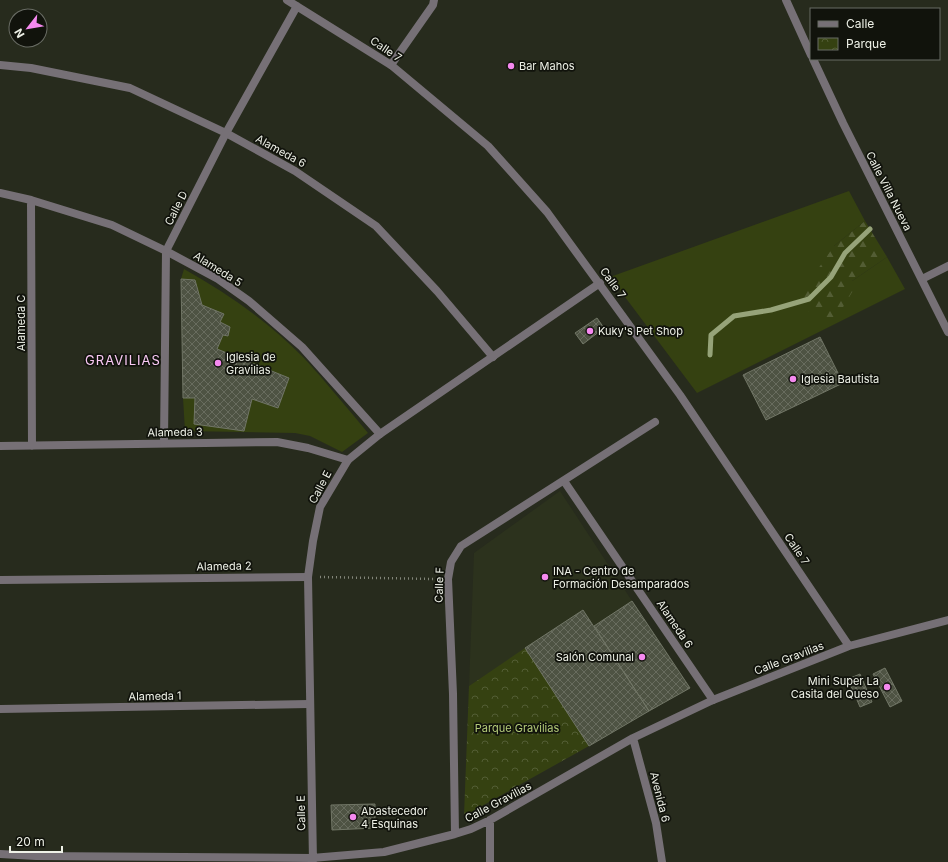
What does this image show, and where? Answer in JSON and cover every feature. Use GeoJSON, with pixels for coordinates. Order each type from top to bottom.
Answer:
{"type":"FeatureCollection","features":[{"type":"Feature","properties":{"kind":"street","name":"Calle 7"},"geometry":{"type":"LineString","coordinates":[[286,0],[392,65],[488,146],[546,212],[600,283],[680,395],[849,646]]}},
{"type":"Feature","properties":{"kind":"street"},"geometry":{"type":"LineString","coordinates":[[392,65],[433,5],[434,0]]}},
{"type":"Feature","properties":{"kind":"street"},"geometry":{"type":"LineString","coordinates":[[786,0],[810,53]]}},
{"type":"Feature","properties":{"kind":"street","name":"Calle D"},"geometry":{"type":"LineString","coordinates":[[164,443],[166,251],[226,133],[297,6]]}},
{"type":"Feature","properties":{"kind":"street","name":"Calle Villa Nueva"},"geometry":{"type":"LineString","coordinates":[[813,60],[842,124],[948,332]]}},
{"type":"Feature","properties":{"kind":"street","name":"Alameda 6"},"geometry":{"type":"LineString","coordinates":[[0,65],[31,68],[130,88],[226,133],[295,171],[376,226],[437,291],[493,357]]}},
{"type":"Feature","properties":{"kind":"street","name":"Alameda 5"},"geometry":{"type":"LineString","coordinates":[[0,193],[31,200],[112,225],[166,251],[218,279],[255,306],[302,347],[380,434]]}},
{"type":"Feature","properties":{"kind":"street","name":"Alameda C"},"geometry":{"type":"LineString","coordinates":[[31,200],[32,446]]}},
{"type":"Feature","properties":{"kind":"street"},"geometry":{"type":"LineString","coordinates":[[922,279],[948,266]]}},
{"type":"Feature","properties":{"kind":"street","name":"Calle E"},"geometry":{"type":"LineString","coordinates":[[312,860],[308,576],[320,507],[348,460],[380,434],[600,283]]}},
{"type":"Feature","properties":{"kind":"street","name":"Calle F"},"geometry":{"type":"LineString","coordinates":[[455,834],[453,694],[448,579],[451,562],[462,546],[655,422]]}},
{"type":"Feature","properties":{"kind":"street","name":"Alameda 3"},"geometry":{"type":"LineString","coordinates":[[0,446],[277,442],[308,448],[348,460]]}},
{"type":"Feature","properties":{"kind":"street","name":"Alameda 6"},"geometry":{"type":"LineString","coordinates":[[564,481],[713,700]]}},
{"type":"Feature","properties":{"kind":"street","name":"Alameda 2"},"geometry":{"type":"LineString","coordinates":[[0,580],[308,576]]}},
{"type":"Feature","properties":{"kind":"street","name":"Calle Gravilias"},"geometry":{"type":"LineString","coordinates":[[0,854],[36,859],[312,860],[384,852],[471,829],[490,820],[633,738],[713,700],[849,646],[948,620]]}},
{"type":"Feature","properties":{"kind":"street","name":"Alameda 1"},"geometry":{"type":"LineString","coordinates":[[0,710],[310,704]]}},
{"type":"Feature","properties":{"kind":"street","name":"Avenida 6"},"geometry":{"type":"LineString","coordinates":[[633,738],[656,823],[662,862]]}},
{"type":"Feature","properties":{"kind":"street"},"geometry":{"type":"LineString","coordinates":[[490,820],[490,862]]}},
{"type":"Feature","properties":{"kind":"path"},"geometry":{"type":"LineString","coordinates":[[308,576],[448,579]]}},
{"type":"Feature","properties":{"kind":"shaded area","name":"INA - Centro de Formación Desamparados"},"geometry":{"type":"Polygon","coordinates":[[[560,491],[632,601],[594,626],[583,611],[469,686],[474,553],[560,491]]]}},
{"type":"Feature","properties":{"kind":"green space"},"geometry":{"type":"Polygon","coordinates":[[[849,191],[865,221],[834,246],[852,281],[887,257],[905,289],[697,393],[610,277],[849,191]]]}},
{"type":"Feature","properties":{"kind":"green space"},"geometry":{"type":"Polygon","coordinates":[[[865,221],[887,257],[852,281],[854,289],[837,317],[815,318],[797,299],[834,246],[865,221]]]}},
{"type":"Feature","properties":{"kind":"green space"},"geometry":{"type":"Polygon","coordinates":[[[184,269],[232,298],[277,332],[304,358],[368,433],[342,452],[310,436],[295,433],[185,431],[183,398],[195,398],[194,424],[244,431],[252,399],[278,408],[289,378],[217,349],[223,335],[228,336],[230,327],[220,322],[202,305],[195,280],[181,279],[184,269]]]}},
{"type":"Feature","properties":{"kind":"green space","name":"Parque Gravilias"},"geometry":{"type":"Polygon","coordinates":[[[525,648],[589,746],[464,816],[469,686],[525,648]]]}},
{"type":"Feature","properties":{"kind":"building","name":"Iglesia de Gravilias"},"geometry":{"type":"Polygon","coordinates":[[[181,279],[195,280],[202,305],[224,314],[220,322],[230,327],[228,336],[223,335],[217,349],[289,378],[278,408],[252,399],[244,431],[194,424],[195,398],[183,398],[181,279]]]}},
{"type":"Feature","properties":{"kind":"building","name":"Kuky's Pet Shop"},"geometry":{"type":"Polygon","coordinates":[[[597,318],[604,328],[583,344],[575,333],[597,318]]]}},
{"type":"Feature","properties":{"kind":"building","name":"Iglesia Bautista"},"geometry":{"type":"Polygon","coordinates":[[[820,337],[843,383],[766,420],[743,375],[820,337]]]}},
{"type":"Feature","properties":{"kind":"building","name":"Salón Comunal"},"geometry":{"type":"Polygon","coordinates":[[[632,601],[690,688],[649,711],[594,626],[632,601]]]}},
{"type":"Feature","properties":{"kind":"building"},"geometry":{"type":"Polygon","coordinates":[[[583,610],[649,711],[589,746],[525,648],[583,610]]]}},
{"type":"Feature","properties":{"kind":"building","name":"Mini Super La Casita del Queso"},"geometry":{"type":"Polygon","coordinates":[[[885,668],[902,701],[890,707],[873,674],[885,668]]]}},
{"type":"Feature","properties":{"kind":"building"},"geometry":{"type":"Polygon","coordinates":[[[860,674],[872,702],[860,707],[848,679],[860,674]]]}},
{"type":"Feature","properties":{"kind":"building","name":"Abastecedor 4 Esquinas"},"geometry":{"type":"Polygon","coordinates":[[[375,804],[375,828],[332,830],[331,805],[375,804]]]}},
{"type":"Feature","properties":{"kind":"waterway"},"geometry":{"type":"LineString","coordinates":[[710,355],[711,335],[734,316],[771,310],[809,299],[831,277],[845,253],[870,229]]}},
{"type":"Feature","properties":{"kind":"place","name":"Bar Mahos"},"geometry":{"type":"Point","coordinates":[511,66]}},
{"type":"Feature","properties":{"kind":"place","name":"Kuky's Pet Shop"},"geometry":{"type":"Point","coordinates":[590,331]}},
{"type":"Feature","properties":{"kind":"place","name":"Iglesia de Gravilias"},"geometry":{"type":"Point","coordinates":[218,363]}},
{"type":"Feature","properties":{"kind":"place","name":"Iglesia Bautista"},"geometry":{"type":"Point","coordinates":[793,379]}},
{"type":"Feature","properties":{"kind":"place","name":"INA - Centro de Formación Desamparados"},"geometry":{"type":"Point","coordinates":[545,577]}},
{"type":"Feature","properties":{"kind":"place","name":"Salón Comunal"},"geometry":{"type":"Point","coordinates":[642,657]}},
{"type":"Feature","properties":{"kind":"place","name":"Mini Super La Casita del Queso"},"geometry":{"type":"Point","coordinates":[887,687]}},
{"type":"Feature","properties":{"kind":"place","name":"Abastecedor 4 Esquinas"},"geometry":{"type":"Point","coordinates":[353,817]}},
{"type":"Feature","properties":{"kind":"district","name":"GRAVILIAS"},"geometry":{"type":"Point","coordinates":[123,360]}}]}
